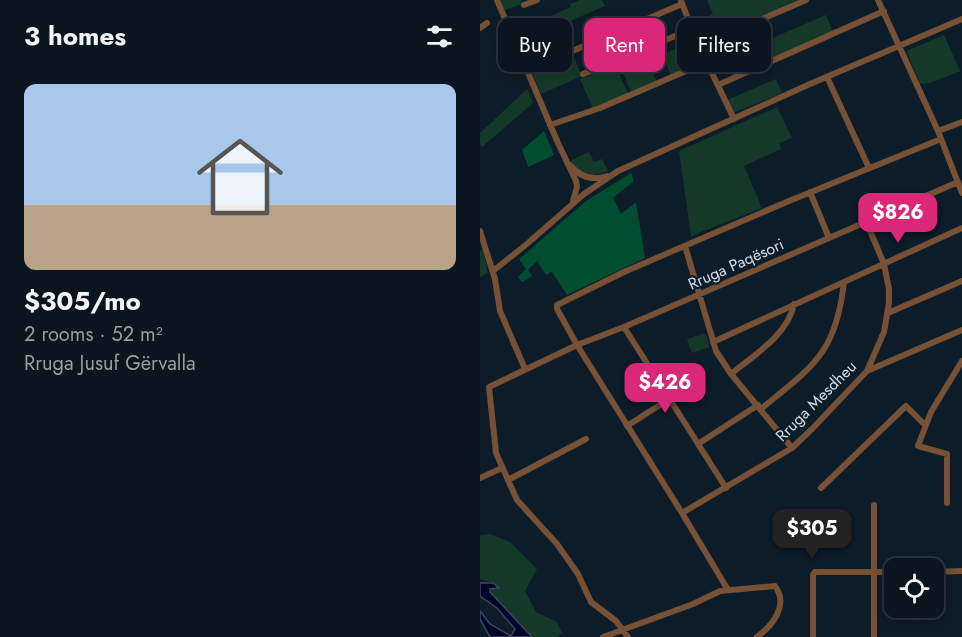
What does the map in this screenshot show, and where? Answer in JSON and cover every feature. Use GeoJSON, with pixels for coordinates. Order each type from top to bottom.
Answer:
{"type":"FeatureCollection","features":[{"type":"Feature","properties":{"kind":"street"},"geometry":{"type":"LineString","coordinates":[[497,0],[566,159],[585,189],[590,189]]}},
{"type":"Feature","properties":{"kind":"street"},"geometry":{"type":"LineString","coordinates":[[524,5],[537,0]]}},
{"type":"Feature","properties":{"kind":"street"},"geometry":{"type":"LineString","coordinates":[[764,18],[806,0]]}},
{"type":"Feature","properties":{"kind":"street"},"geometry":{"type":"LineString","coordinates":[[878,0],[938,131],[962,193]]}},
{"type":"Feature","properties":{"kind":"street"},"geometry":{"type":"LineString","coordinates":[[572,51],[681,2],[688,18]]}},
{"type":"Feature","properties":{"kind":"street"},"geometry":{"type":"LineString","coordinates":[[718,85],[884,11]]}},
{"type":"Feature","properties":{"kind":"street"},"geometry":{"type":"LineString","coordinates":[[579,178],[602,177],[618,171],[962,19]]}},
{"type":"Feature","properties":{"kind":"street"},"geometry":{"type":"LineString","coordinates":[[480,28],[487,23]]}},
{"type":"Feature","properties":{"kind":"street"},"geometry":{"type":"LineString","coordinates":[[583,74],[677,35]]}},
{"type":"Feature","properties":{"kind":"street"},"geometry":{"type":"LineString","coordinates":[[550,125],[591,112],[684,72]]}},
{"type":"Feature","properties":{"kind":"street"},"geometry":{"type":"LineString","coordinates":[[712,72],[734,119]]}},
{"type":"Feature","properties":{"kind":"street"},"geometry":{"type":"LineString","coordinates":[[827,77],[869,168]]}},
{"type":"Feature","properties":{"kind":"street"},"geometry":{"type":"LineString","coordinates":[[938,131],[962,122]]}},
{"type":"Feature","properties":{"kind":"street"},"geometry":{"type":"LineString","coordinates":[[728,590],[577,345],[557,305],[684,246],[941,139]]}},
{"type":"Feature","properties":{"kind":"street"},"geometry":{"type":"LineString","coordinates":[[493,271],[590,189],[618,171]]}},
{"type":"Feature","properties":{"kind":"street"},"geometry":{"type":"LineString","coordinates":[[571,205],[576,195],[579,178]]}},
{"type":"Feature","properties":{"kind":"street","name":"Rruga Paqësori"},"geometry":{"type":"LineString","coordinates":[[502,468],[494,445],[494,419],[488,389],[492,384],[577,345],[624,327],[958,182]]}},
{"type":"Feature","properties":{"kind":"street"},"geometry":{"type":"LineString","coordinates":[[810,192],[829,238]]}},
{"type":"Feature","properties":{"kind":"street","name":"Rruga Mesdheu"},"geometry":{"type":"LineString","coordinates":[[682,513],[792,448],[867,371],[879,346],[888,313],[889,289],[884,264],[866,221]]}},
{"type":"Feature","properties":{"kind":"street"},"geometry":{"type":"LineString","coordinates":[[713,342],[962,228]]}},
{"type":"Feature","properties":{"kind":"street"},"geometry":{"type":"LineString","coordinates":[[480,231],[493,271],[500,311],[525,369]]}},
{"type":"Feature","properties":{"kind":"street"},"geometry":{"type":"LineString","coordinates":[[684,246],[713,342],[721,360],[792,448]]}},
{"type":"Feature","properties":{"kind":"street"},"geometry":{"type":"LineString","coordinates":[[888,313],[962,281]]}},
{"type":"Feature","properties":{"kind":"street"},"geometry":{"type":"LineString","coordinates":[[698,444],[759,407],[804,374],[820,357],[836,326],[844,282]]}},
{"type":"Feature","properties":{"kind":"street"},"geometry":{"type":"LineString","coordinates":[[731,375],[782,330],[791,317],[794,304]]}},
{"type":"Feature","properties":{"kind":"street"},"geometry":{"type":"LineString","coordinates":[[624,327],[726,488]]}},
{"type":"Feature","properties":{"kind":"street"},"geometry":{"type":"LineString","coordinates":[[867,371],[962,330]]}},
{"type":"Feature","properties":{"kind":"street"},"geometry":{"type":"LineString","coordinates":[[947,503],[947,454],[918,446],[925,425],[962,361]]}},
{"type":"Feature","properties":{"kind":"street"},"geometry":{"type":"LineString","coordinates":[[627,426],[669,399]]}},
{"type":"Feature","properties":{"kind":"street"},"geometry":{"type":"LineString","coordinates":[[821,488],[906,406],[925,425]]}},
{"type":"Feature","properties":{"kind":"street"},"geometry":{"type":"LineString","coordinates":[[507,480],[586,439]]}},
{"type":"Feature","properties":{"kind":"street"},"geometry":{"type":"LineString","coordinates":[[480,478],[502,468],[517,500],[556,544],[578,574],[591,602],[611,616],[628,637]]}},
{"type":"Feature","properties":{"kind":"street"},"geometry":{"type":"LineString","coordinates":[[874,505],[874,637]]}},
{"type":"Feature","properties":{"kind":"street"},"geometry":{"type":"LineString","coordinates":[[944,572],[962,571]]}},
{"type":"Feature","properties":{"kind":"street"},"geometry":{"type":"LineString","coordinates":[[813,637],[813,575],[815,572],[884,572]]}},
{"type":"Feature","properties":{"kind":"street"},"geometry":{"type":"LineString","coordinates":[[603,637],[728,590],[775,586],[780,610],[771,625],[757,637]]}},
{"type":"Feature","properties":{"kind":"green space"},"geometry":{"type":"Polygon","coordinates":[[[501,0],[521,0],[523,4],[504,10],[501,0]]]}},
{"type":"Feature","properties":{"kind":"green space"},"geometry":{"type":"Polygon","coordinates":[[[580,0],[602,0],[605,6],[572,20],[572,18],[546,18],[571,7],[570,4],[580,0]]]}},
{"type":"Feature","properties":{"kind":"green space"},"geometry":{"type":"Polygon","coordinates":[[[707,0],[797,0],[757,18],[704,18],[713,14],[707,0]]]}},
{"type":"Feature","properties":{"kind":"green space"},"geometry":{"type":"Polygon","coordinates":[[[826,15],[833,32],[771,59],[771,39],[826,15]]]}},
{"type":"Feature","properties":{"kind":"green space"},"geometry":{"type":"Polygon","coordinates":[[[944,35],[960,71],[930,83],[920,84],[907,52],[944,35]]]}},
{"type":"Feature","properties":{"kind":"green space"},"geometry":{"type":"Polygon","coordinates":[[[677,48],[678,72],[671,75],[665,62],[665,54],[677,48]]]}},
{"type":"Feature","properties":{"kind":"green space"},"geometry":{"type":"Polygon","coordinates":[[[572,54],[582,76],[541,94],[532,72],[572,72],[572,54]]]}},
{"type":"Feature","properties":{"kind":"green space"},"geometry":{"type":"Polygon","coordinates":[[[596,72],[618,72],[628,94],[593,109],[580,79],[596,72]]]}},
{"type":"Feature","properties":{"kind":"green space"},"geometry":{"type":"Polygon","coordinates":[[[623,72],[653,72],[657,82],[631,92],[623,72]]]}},
{"type":"Feature","properties":{"kind":"green space"},"geometry":{"type":"Polygon","coordinates":[[[776,79],[782,93],[733,113],[727,100],[776,79]]]}},
{"type":"Feature","properties":{"kind":"green space"},"geometry":{"type":"Polygon","coordinates":[[[527,89],[533,103],[482,147],[480,133],[527,89]]]}},
{"type":"Feature","properties":{"kind":"green space"},"geometry":{"type":"Polygon","coordinates":[[[777,107],[792,138],[779,143],[781,149],[744,166],[762,208],[691,236],[679,151],[777,107]]]}},
{"type":"Feature","properties":{"kind":"green space"},"geometry":{"type":"Polygon","coordinates":[[[544,131],[554,155],[528,167],[522,150],[544,131]]]}},
{"type":"Feature","properties":{"kind":"green space"},"geometry":{"type":"Polygon","coordinates":[[[589,152],[594,162],[602,159],[608,171],[592,174],[578,169],[571,160],[589,152]]]}},
{"type":"Feature","properties":{"kind":"green space"},"geometry":{"type":"Polygon","coordinates":[[[631,173],[634,181],[613,198],[621,214],[636,202],[645,258],[567,295],[552,272],[546,275],[537,261],[528,270],[532,276],[522,282],[518,277],[526,269],[519,259],[586,201],[631,173]]]}},
{"type":"Feature","properties":{"kind":"green space"},"geometry":{"type":"Polygon","coordinates":[[[483,250],[488,273],[480,277],[480,251],[483,250]]]}},
{"type":"Feature","properties":{"kind":"green space"},"geometry":{"type":"Polygon","coordinates":[[[705,333],[710,347],[692,353],[687,339],[705,333]]]}},
{"type":"Feature","properties":{"kind":"green space"},"geometry":{"type":"Polygon","coordinates":[[[490,534],[510,542],[537,569],[525,591],[536,612],[557,622],[562,633],[557,637],[532,637],[490,592],[490,589],[498,587],[480,579],[480,535],[490,534]]]}},
{"type":"Feature","properties":{"kind":"water"},"geometry":{"type":"Polygon","coordinates":[[[480,583],[493,583],[499,588],[490,589],[490,592],[532,637],[491,637],[489,635],[480,619],[480,611],[490,624],[511,636],[515,629],[497,608],[480,596],[480,583]]]}}]}
